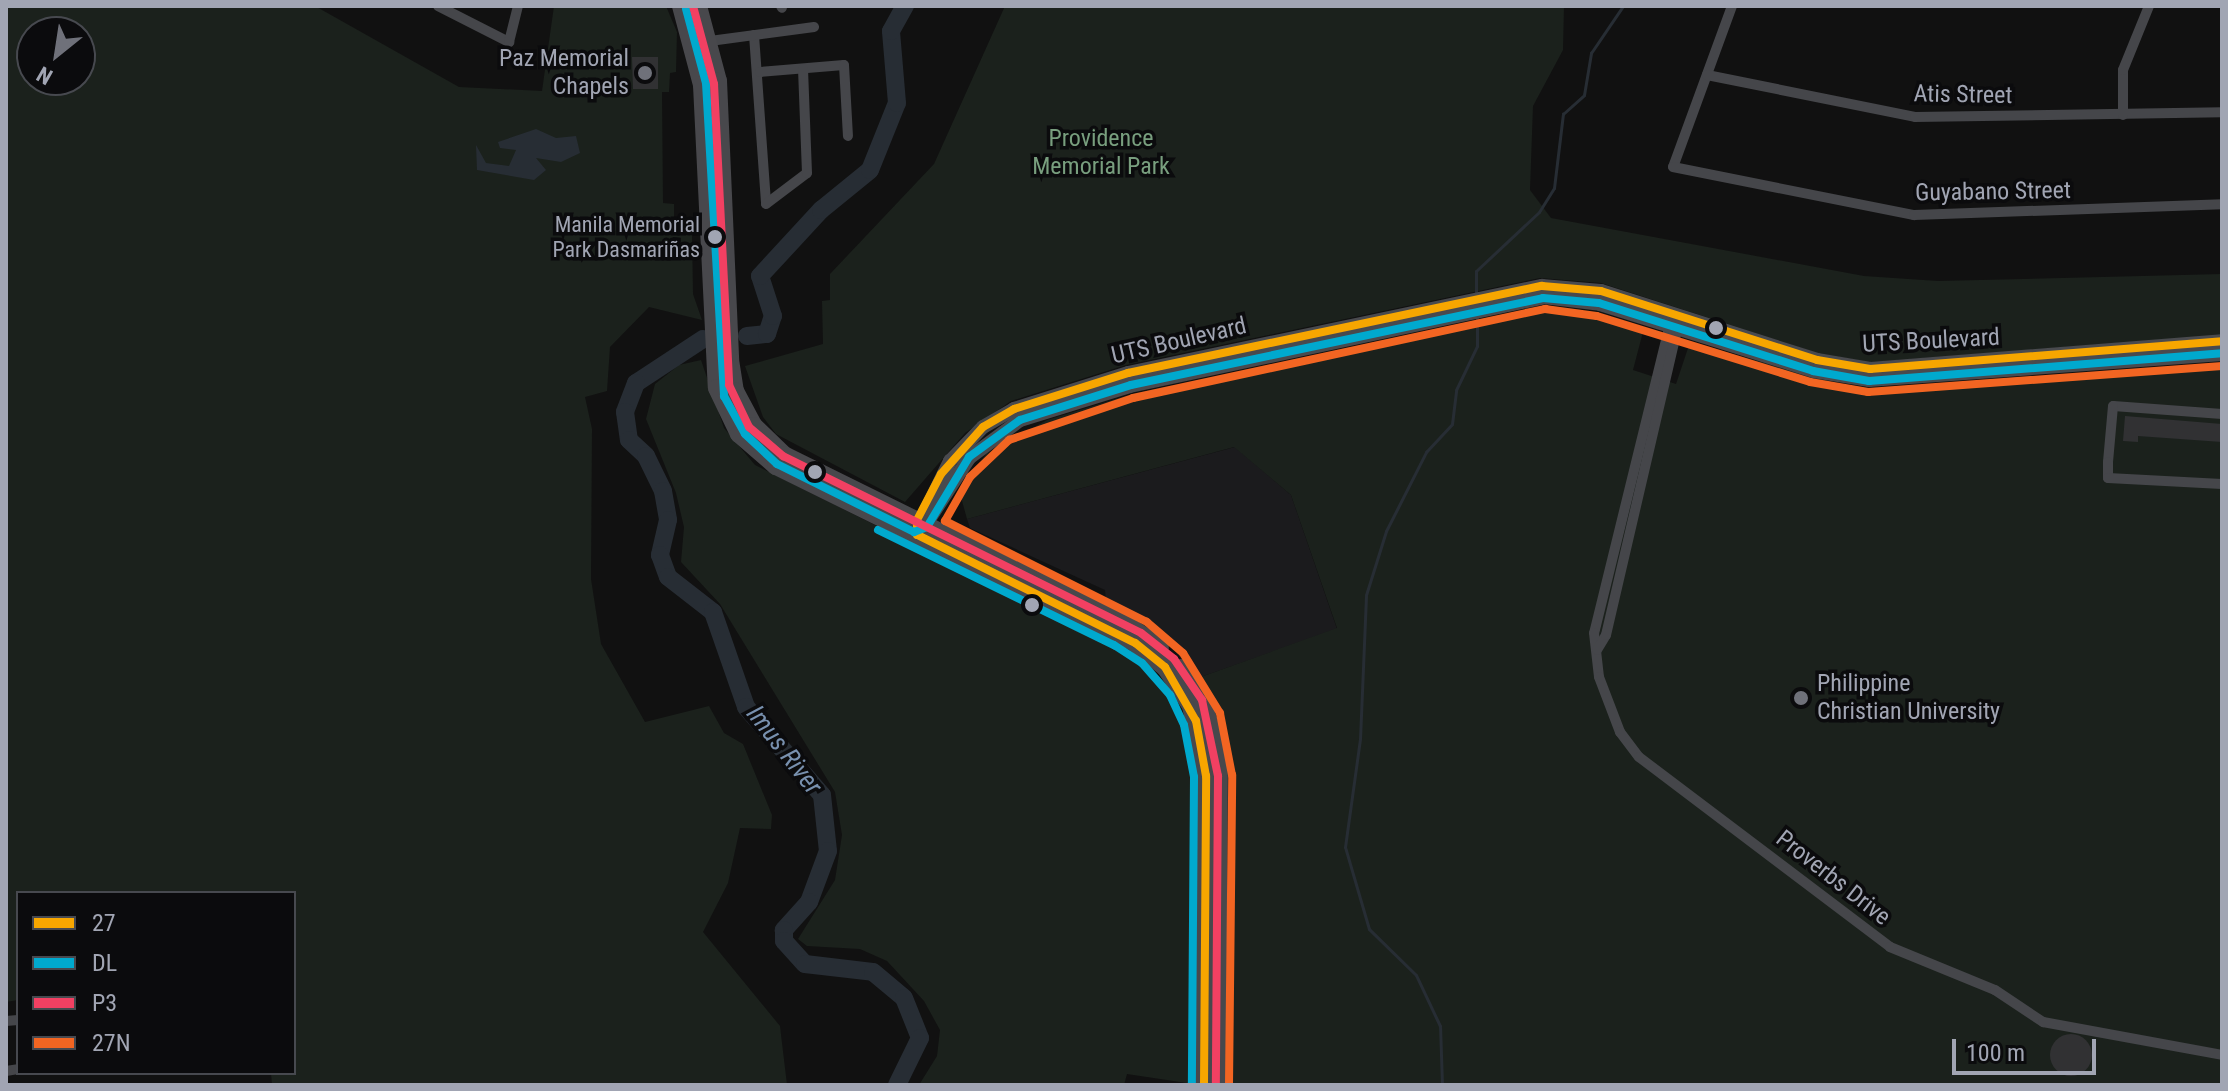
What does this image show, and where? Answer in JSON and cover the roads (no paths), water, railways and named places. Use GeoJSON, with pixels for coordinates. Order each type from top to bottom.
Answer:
{"type":"FeatureCollection","features":[{"type":"Feature","properties":{"kind":"highway"},"geometry":{"type":"LineString","coordinates":[[681,6],[702,85],[722,320]]}},
{"type":"Feature","properties":{"kind":"highway"},"geometry":{"type":"LineString","coordinates":[[698,6],[710,41],[718,81],[722,360],[746,414],[772,447],[1135,643],[1165,667],[1191,706],[1206,776],[1204,1085]]}},
{"type":"Feature","properties":{"kind":"highway"},"geometry":{"type":"LineString","coordinates":[[921,527],[1140,632],[1174,660],[1202,700],[1220,775],[1217,1085]]}},
{"type":"Feature","properties":{"kind":"main road","name":"UTS Boulevard"},"geometry":{"type":"LineString","coordinates":[[921,527],[960,449],[1014,409],[1128,373],[1571,286],[1814,371],[1869,380],[2222,354]]}},
{"type":"Feature","properties":{"kind":"main road","name":"UTS Boulevard"},"geometry":{"type":"LineString","coordinates":[[1674,323],[1817,360],[1870,369],[2222,341]]}},
{"type":"Feature","properties":{"kind":"street"},"geometry":{"type":"LineString","coordinates":[[440,7],[509,42],[518,6]]}},
{"type":"Feature","properties":{"kind":"street"},"geometry":{"type":"LineString","coordinates":[[1707,75],[1732,6]]}},
{"type":"Feature","properties":{"kind":"street"},"geometry":{"type":"LineString","coordinates":[[2123,115],[2123,70],[2149,6]]}},
{"type":"Feature","properties":{"kind":"street"},"geometry":{"type":"LineString","coordinates":[[710,41],[814,27]]}},
{"type":"Feature","properties":{"kind":"street"},"geometry":{"type":"LineString","coordinates":[[754,35],[760,72],[766,204],[807,173],[803,69]]}},
{"type":"Feature","properties":{"kind":"street"},"geometry":{"type":"LineString","coordinates":[[760,72],[844,65],[848,136]]}},
{"type":"Feature","properties":{"kind":"street","name":"Atis Street"},"geometry":{"type":"LineString","coordinates":[[1707,75],[1915,117],[2222,112]]}},
{"type":"Feature","properties":{"kind":"street","name":"Guyabano Street"},"geometry":{"type":"LineString","coordinates":[[1707,75],[1673,167],[1914,215],[2222,204]]}},
{"type":"Feature","properties":{"kind":"street","name":"Proverbs Drive"},"geometry":{"type":"LineString","coordinates":[[1674,323],[1606,635],[1597,650],[1607,706],[1639,757],[1890,947],[1995,990],[2043,1022],[2222,1055]]}},
{"type":"Feature","properties":{"kind":"street"},"geometry":{"type":"LineString","coordinates":[[2222,414],[2113,406],[2108,462],[2108,478],[2222,484]]}},
{"type":"Feature","properties":{"kind":"waterway","name":"Imus River"},"geometry":{"type":"LineString","coordinates":[[747,336],[767,334],[773,316],[760,276],[821,210],[870,170],[897,103],[891,31],[905,6]]}},
{"type":"Feature","properties":{"kind":"waterway"},"geometry":{"type":"LineString","coordinates":[[1476,293],[1476,271],[1539,212],[1554,188],[1563,114],[1584,95],[1591,53],[1623,6]]}},
{"type":"Feature","properties":{"kind":"waterway"},"geometry":{"type":"LineString","coordinates":[[1442,1085],[1440,1026],[1416,975],[1369,929],[1345,847],[1360,739],[1366,595],[1386,531],[1426,452],[1452,424],[1456,390],[1477,346],[1477,317]]}},
{"type":"Feature","properties":{"kind":"waterway","name":"Imus River"},"geometry":{"type":"LineString","coordinates":[[703,339],[636,383],[625,412],[629,440],[646,456],[663,491],[668,520],[660,555],[668,577],[713,612],[746,707],[822,795],[828,851],[809,902],[784,930],[784,941],[805,964],[873,972],[904,998],[920,1038],[897,1085]]}},
{"type":"Feature","properties":{"kind":"place","name":"Paz Memorial Chapels"},"geometry":{"type":"Point","coordinates":[645,73]}},
{"type":"Feature","properties":{"kind":"place","name":"Manila Memorial Park Dasmariñas"},"geometry":{"type":"Point","coordinates":[715,237]}},
{"type":"Feature","properties":{"kind":"place","name":"Philippine Christian University"},"geometry":{"type":"Point","coordinates":[1801,698]}},
{"type":"Feature","properties":{"kind":"park label","name":"Providence Memorial Park"},"geometry":{"type":"Point","coordinates":[1101,153]}}]}
